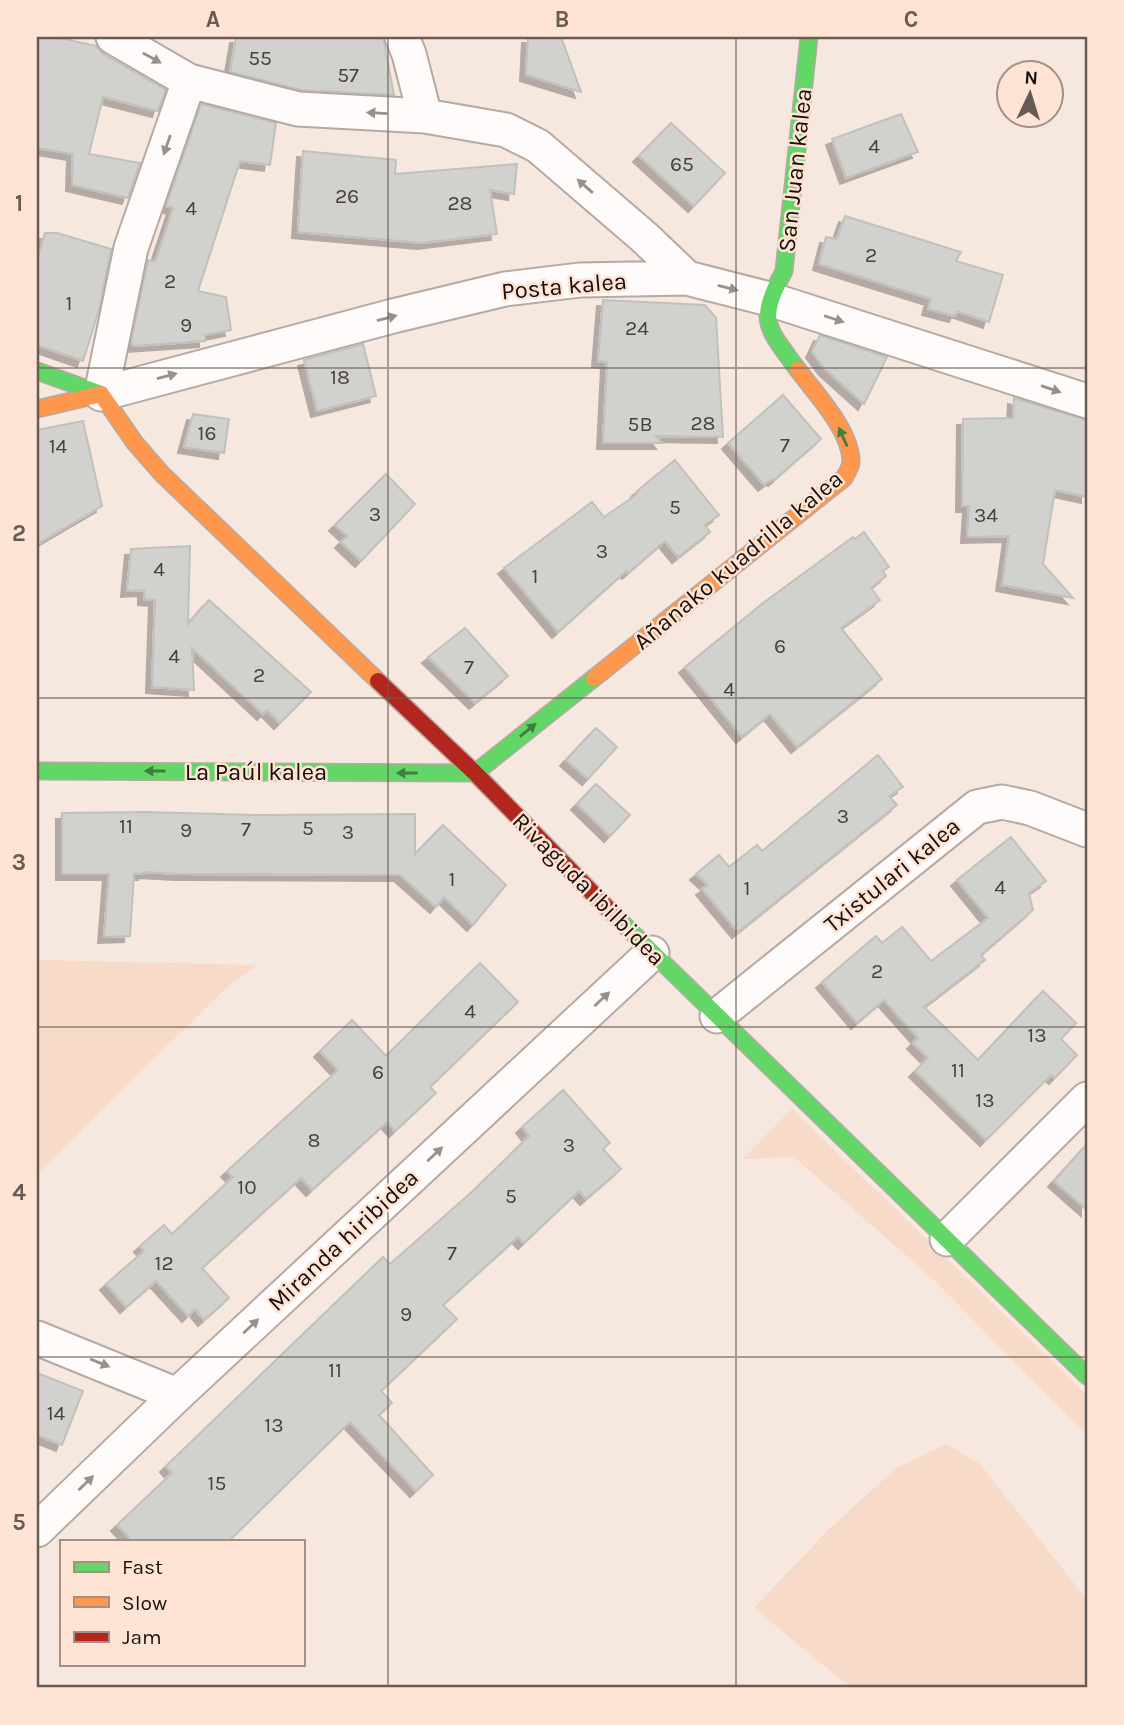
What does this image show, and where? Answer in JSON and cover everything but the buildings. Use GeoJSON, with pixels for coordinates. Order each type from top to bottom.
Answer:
{"type":"FeatureCollection","features":[{"type":"Feature","properties":{"kind":"street"},"geometry":{"type":"LineString","coordinates":[[113,37],[190,81],[298,109],[425,116],[506,130],[538,146],[637,230],[687,278]]}},
{"type":"Feature","properties":{"kind":"street"},"geometry":{"type":"LineString","coordinates":[[402,37],[410,54],[425,116]]}},
{"type":"Feature","properties":{"kind":"street","name":"San Juan kalea"},"geometry":{"type":"LineString","coordinates":[[769,299],[784,271],[808,37]]}},
{"type":"Feature","properties":{"kind":"street"},"geometry":{"type":"LineString","coordinates":[[37,371],[101,394],[131,248],[190,81]]}},
{"type":"Feature","properties":{"kind":"street"},"geometry":{"type":"LineString","coordinates":[[624,279],[636,250],[637,230]]}},
{"type":"Feature","properties":{"kind":"street","name":"Posta kalea"},"geometry":{"type":"LineString","coordinates":[[37,409],[505,289],[580,280],[687,278],[769,299],[1087,401]]}},
{"type":"Feature","properties":{"kind":"street","name":"Añanako kuadrilla kalea"},"geometry":{"type":"LineString","coordinates":[[475,773],[844,478],[851,465],[848,446],[836,421],[776,340],[766,316],[769,299]]}},
{"type":"Feature","properties":{"kind":"street","name":"Rivaguda ibilbidea"},"geometry":{"type":"LineString","coordinates":[[101,394],[135,443],[162,474],[475,773],[652,953],[1087,1376]]}},
{"type":"Feature","properties":{"kind":"street","name":"La Paúl kalea"},"geometry":{"type":"LineString","coordinates":[[37,771],[475,773]]}},
{"type":"Feature","properties":{"kind":"street","name":"Txistulari kalea"},"geometry":{"type":"LineString","coordinates":[[717,1016],[977,807],[1002,802],[1030,808],[1087,830]]}},
{"type":"Feature","properties":{"kind":"street","name":"Miranda hiribidea"},"geometry":{"type":"LineString","coordinates":[[37,1530],[177,1395],[652,953]]}},
{"type":"Feature","properties":{"kind":"street"},"geometry":{"type":"LineString","coordinates":[[947,1239],[1087,1099]]}},
{"type":"Feature","properties":{"kind":"street"},"geometry":{"type":"LineString","coordinates":[[37,1338],[177,1395]]}},
{"type":"Feature","properties":{"kind":"shaded area"},"geometry":{"type":"Polygon","coordinates":[[[37,960],[257,965],[226,988],[40,1171],[37,1179],[37,960]]]}},
{"type":"Feature","properties":{"kind":"shaded area"},"geometry":{"type":"Polygon","coordinates":[[[792,1109],[1087,1395],[1087,1436],[934,1280],[794,1157],[743,1159],[792,1109]]]}},
{"type":"Feature","properties":{"kind":"shaded area"},"geometry":{"type":"Polygon","coordinates":[[[946,1444],[980,1464],[1087,1600],[1087,1688],[851,1688],[754,1608],[828,1530],[896,1468],[946,1444]]]}},
{"type":"Feature","properties":{"kind":"traffic: fast"},"geometry":{"type":"LineString","coordinates":[[798,370],[772,333],[768,313],[784,271],[809,37]]}},
{"type":"Feature","properties":{"kind":"traffic: fast"},"geometry":{"type":"LineString","coordinates":[[37,371],[101,394]]}},
{"type":"Feature","properties":{"kind":"traffic: fast"},"geometry":{"type":"LineString","coordinates":[[37,771],[475,773],[594,678]]}},
{"type":"Feature","properties":{"kind":"traffic: fast"},"geometry":{"type":"LineString","coordinates":[[614,915],[1087,1376]]}},
{"type":"Feature","properties":{"kind":"traffic: slow"},"geometry":{"type":"LineString","coordinates":[[594,678],[844,478],[851,463],[846,439],[832,414],[798,370]]}},
{"type":"Feature","properties":{"kind":"traffic: slow"},"geometry":{"type":"LineString","coordinates":[[101,394],[135,443],[162,474],[378,681]]}},
{"type":"Feature","properties":{"kind":"traffic: slow"},"geometry":{"type":"LineString","coordinates":[[37,409],[101,394]]}},
{"type":"Feature","properties":{"kind":"traffic: jam"},"geometry":{"type":"LineString","coordinates":[[378,681],[475,773],[614,915]]}}]}
